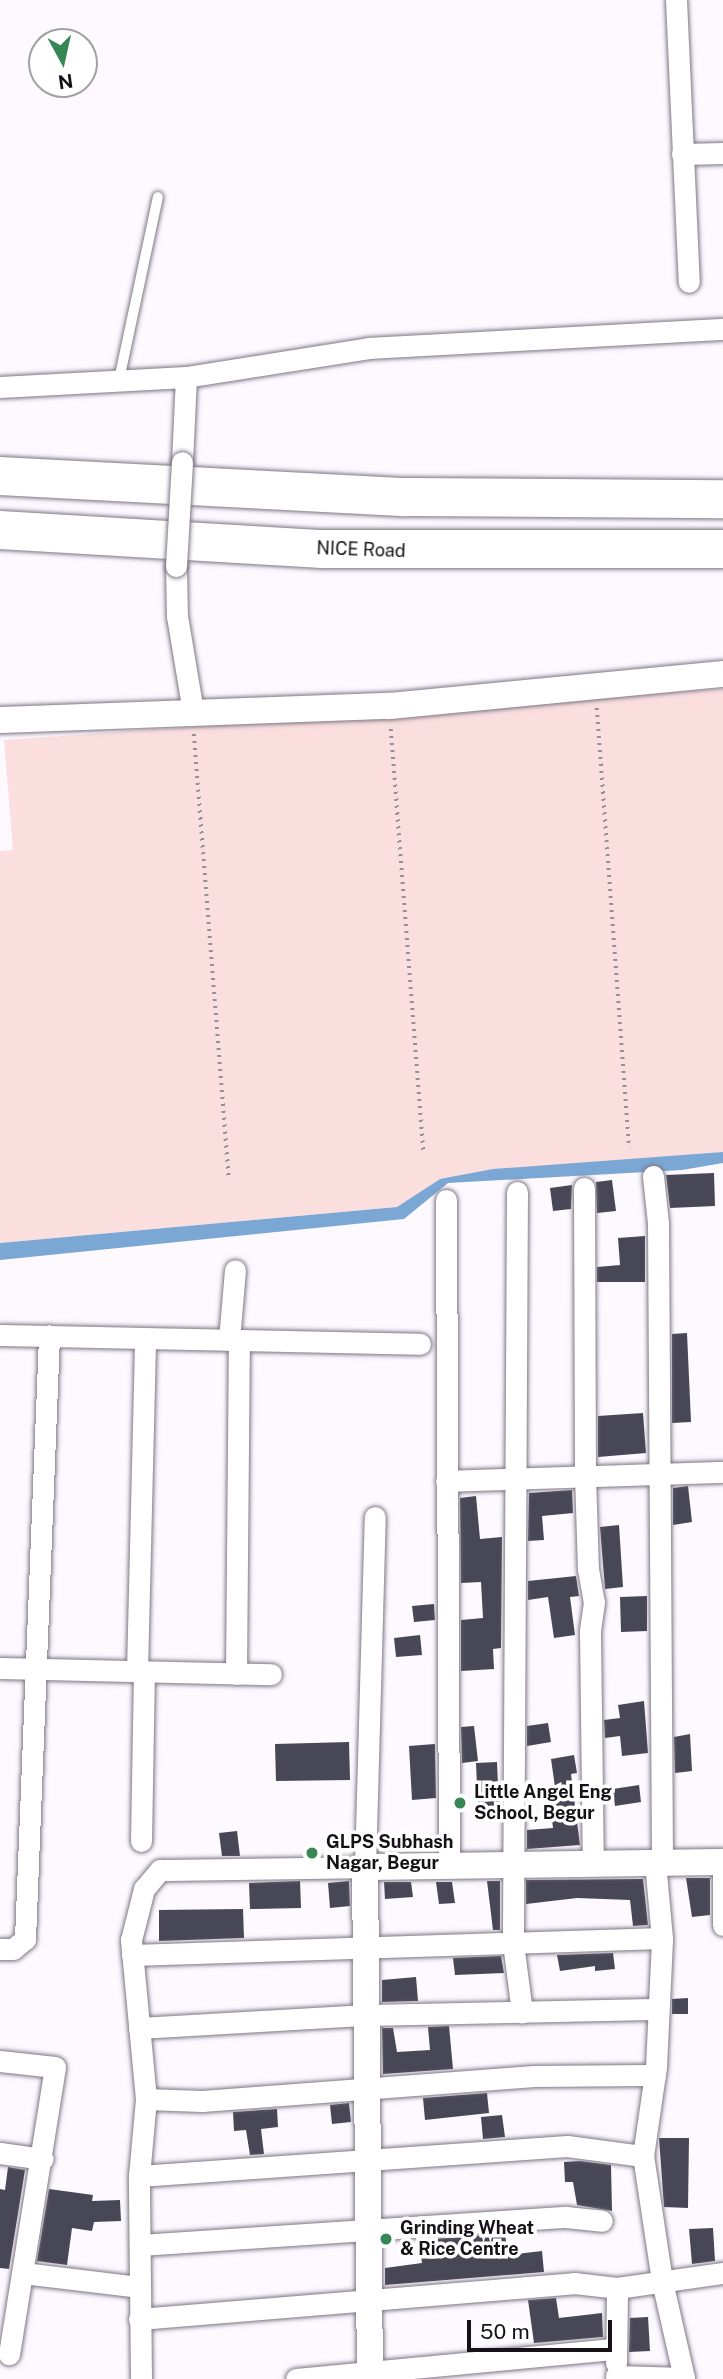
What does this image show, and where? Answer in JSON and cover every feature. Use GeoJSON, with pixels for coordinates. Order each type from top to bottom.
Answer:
{"type":"FeatureCollection","features":[{"type":"Feature","properties":{"kind":"highway"},"geometry":{"type":"LineString","coordinates":[[0,476],[405,497],[723,499]]}},
{"type":"Feature","properties":{"kind":"highway","name":"NICE Road"},"geometry":{"type":"LineString","coordinates":[[0,530],[348,550],[723,549]]}},
{"type":"Feature","properties":{"kind":"street"},"geometry":{"type":"LineString","coordinates":[[676,0],[689,282]]}},
{"type":"Feature","properties":{"kind":"street"},"geometry":{"type":"LineString","coordinates":[[682,154],[723,153]]}},
{"type":"Feature","properties":{"kind":"street"},"geometry":{"type":"LineString","coordinates":[[0,387],[186,377],[369,348],[723,329]]}},
{"type":"Feature","properties":{"kind":"street"},"geometry":{"type":"LineString","coordinates":[[186,377],[176,566],[177,616],[193,712]]}},
{"type":"Feature","properties":{"kind":"street"},"geometry":{"type":"LineString","coordinates":[[0,720],[390,706],[723,674]]}},
{"type":"Feature","properties":{"kind":"street"},"geometry":{"type":"LineString","coordinates":[[617,2288],[615,2378],[684,2378],[662,2281],[643,2156],[655,2075],[662,1938],[658,1863],[658,1223],[653,1176]]}},
{"type":"Feature","properties":{"kind":"street"},"geometry":{"type":"LineString","coordinates":[[584,1188],[585,1475],[588,1569],[593,1602],[593,1864]]}},
{"type":"Feature","properties":{"kind":"street"},"geometry":{"type":"LineString","coordinates":[[517,1192],[514,1943],[522,2012]]}},
{"type":"Feature","properties":{"kind":"street"},"geometry":{"type":"LineString","coordinates":[[446,1200],[449,1866]]}},
{"type":"Feature","properties":{"kind":"street"},"geometry":{"type":"LineString","coordinates":[[234,1270],[236,1674]]}},
{"type":"Feature","properties":{"kind":"street"},"geometry":{"type":"LineString","coordinates":[[0,1335],[420,1343]]}},
{"type":"Feature","properties":{"kind":"street"},"geometry":{"type":"LineString","coordinates":[[0,1949],[13,1950],[25,1939],[38,1669],[49,1335]]}},
{"type":"Feature","properties":{"kind":"street"},"geometry":{"type":"LineString","coordinates":[[141,1841],[145,1339]]}},
{"type":"Feature","properties":{"kind":"street"},"geometry":{"type":"LineString","coordinates":[[446,1481],[723,1472]]}},
{"type":"Feature","properties":{"kind":"street"},"geometry":{"type":"LineString","coordinates":[[370,2375],[365,1867],[375,1517]]}},
{"type":"Feature","properties":{"kind":"street"},"geometry":{"type":"LineString","coordinates":[[0,1668],[271,1674]]}},
{"type":"Feature","properties":{"kind":"street"},"geometry":{"type":"LineString","coordinates":[[141,2379],[139,2176],[146,2099],[131,1940],[144,1889],[160,1871],[723,1862],[723,1925]]}},
{"type":"Feature","properties":{"kind":"street"},"geometry":{"type":"LineString","coordinates":[[132,1955],[662,1938]]}},
{"type":"Feature","properties":{"kind":"street"},"geometry":{"type":"LineString","coordinates":[[139,2028],[367,2015],[658,2009]]}},
{"type":"Feature","properties":{"kind":"street"},"geometry":{"type":"LineString","coordinates":[[0,2061],[55,2067],[43,2159],[9,2354]]}},
{"type":"Feature","properties":{"kind":"street"},"geometry":{"type":"LineString","coordinates":[[146,2099],[202,2101],[368,2091],[534,2076],[655,2075]]}},
{"type":"Feature","properties":{"kind":"street"},"geometry":{"type":"LineString","coordinates":[[139,2176],[567,2146],[643,2156]]}},
{"type":"Feature","properties":{"kind":"street"},"geometry":{"type":"LineString","coordinates":[[0,2153],[43,2159]]}},
{"type":"Feature","properties":{"kind":"street"},"geometry":{"type":"LineString","coordinates":[[141,2245],[566,2217],[602,2221]]}},
{"type":"Feature","properties":{"kind":"street"},"geometry":{"type":"LineString","coordinates":[[23,2273],[138,2287]]}},
{"type":"Feature","properties":{"kind":"street"},"geometry":{"type":"LineString","coordinates":[[139,2319],[575,2283],[617,2288],[723,2273]]}},
{"type":"Feature","properties":{"kind":"street"},"geometry":{"type":"LineString","coordinates":[[296,2379],[370,2375],[616,2349]]}},
{"type":"Feature","properties":{"kind":"lane"},"geometry":{"type":"LineString","coordinates":[[119,380],[158,197]]}},
{"type":"Feature","properties":{"kind":"path"},"geometry":{"type":"LineString","coordinates":[[595,685],[629,1148]]}},
{"type":"Feature","properties":{"kind":"path"},"geometry":{"type":"LineString","coordinates":[[390,706],[424,1154]]}},
{"type":"Feature","properties":{"kind":"path"},"geometry":{"type":"LineString","coordinates":[[193,712],[229,1178]]}},
{"type":"Feature","properties":{"kind":"shaded area"},"geometry":{"type":"Polygon","coordinates":[[[723,689],[723,1152],[440,1179],[397,1207],[0,1243],[0,851],[13,850],[4,740],[723,689]]]}},
{"type":"Feature","properties":{"kind":"water"},"geometry":{"type":"Polygon","coordinates":[[[723,1152],[723,1163],[682,1170],[448,1183],[404,1219],[0,1260],[0,1243],[397,1207],[440,1179],[493,1169],[723,1152]]]}},
{"type":"Feature","properties":{"kind":"building"},"geometry":{"type":"Polygon","coordinates":[[[714,1173],[715,1206],[670,1208],[666,1175],[714,1173]]]}},
{"type":"Feature","properties":{"kind":"building"},"geometry":{"type":"Polygon","coordinates":[[[612,1180],[616,1211],[597,1213],[596,1182],[612,1180]]]}},
{"type":"Feature","properties":{"kind":"building"},"geometry":{"type":"Polygon","coordinates":[[[572,1185],[571,1209],[553,1211],[550,1188],[572,1185]]]}},
{"type":"Feature","properties":{"kind":"building"},"geometry":{"type":"Polygon","coordinates":[[[645,1236],[645,1282],[597,1282],[597,1267],[620,1265],[618,1238],[645,1236]]]}},
{"type":"Feature","properties":{"kind":"building"},"geometry":{"type":"Polygon","coordinates":[[[687,1333],[691,1422],[672,1423],[672,1334],[687,1333]]]}},
{"type":"Feature","properties":{"kind":"building"},"geometry":{"type":"Polygon","coordinates":[[[643,1413],[646,1453],[598,1457],[598,1416],[643,1413]]]}},
{"type":"Feature","properties":{"kind":"building"},"geometry":{"type":"Polygon","coordinates":[[[688,1486],[692,1522],[673,1525],[673,1488],[688,1486]]]}},
{"type":"Feature","properties":{"kind":"building"},"geometry":{"type":"Polygon","coordinates":[[[572,1490],[573,1513],[542,1516],[544,1540],[528,1541],[529,1493],[572,1490]]]}},
{"type":"Feature","properties":{"kind":"building"},"geometry":{"type":"Polygon","coordinates":[[[476,1496],[480,1539],[502,1537],[501,1648],[493,1649],[494,1669],[461,1671],[461,1620],[483,1618],[481,1582],[461,1583],[460,1498],[476,1496]]]}},
{"type":"Feature","properties":{"kind":"building"},"geometry":{"type":"Polygon","coordinates":[[[619,1525],[623,1587],[605,1589],[600,1527],[619,1525]]]}},
{"type":"Feature","properties":{"kind":"building"},"geometry":{"type":"Polygon","coordinates":[[[576,1576],[579,1596],[570,1597],[575,1635],[554,1638],[548,1597],[528,1600],[528,1581],[576,1576]]]}},
{"type":"Feature","properties":{"kind":"building"},"geometry":{"type":"Polygon","coordinates":[[[647,1596],[647,1631],[621,1632],[620,1597],[647,1596]]]}},
{"type":"Feature","properties":{"kind":"building"},"geometry":{"type":"Polygon","coordinates":[[[434,1604],[435,1620],[414,1622],[412,1606],[434,1604]]]}},
{"type":"Feature","properties":{"kind":"building"},"geometry":{"type":"Polygon","coordinates":[[[420,1635],[422,1655],[396,1657],[394,1638],[420,1635]]]}},
{"type":"Feature","properties":{"kind":"building"},"geometry":{"type":"Polygon","coordinates":[[[644,1701],[648,1753],[622,1756],[620,1736],[605,1738],[604,1720],[620,1718],[618,1705],[644,1701]]]}},
{"type":"Feature","properties":{"kind":"building"},"geometry":{"type":"Polygon","coordinates":[[[548,1723],[551,1742],[527,1746],[527,1726],[548,1723]]]}},
{"type":"Feature","properties":{"kind":"building"},"geometry":{"type":"Polygon","coordinates":[[[474,1726],[478,1761],[462,1763],[461,1727],[474,1726]]]}},
{"type":"Feature","properties":{"kind":"building"},"geometry":{"type":"Polygon","coordinates":[[[690,1734],[692,1771],[675,1773],[674,1737],[690,1734]]]}},
{"type":"Feature","properties":{"kind":"building"},"geometry":{"type":"Polygon","coordinates":[[[349,1742],[350,1780],[276,1781],[275,1744],[349,1742]]]}},
{"type":"Feature","properties":{"kind":"building"},"geometry":{"type":"Polygon","coordinates":[[[435,1744],[436,1798],[412,1800],[409,1746],[435,1744]]]}},
{"type":"Feature","properties":{"kind":"building"},"geometry":{"type":"Polygon","coordinates":[[[574,1755],[577,1773],[571,1774],[580,1845],[527,1849],[527,1830],[553,1828],[549,1795],[556,1794],[551,1759],[574,1755]]]}},
{"type":"Feature","properties":{"kind":"building"},"geometry":{"type":"Polygon","coordinates":[[[497,1762],[499,1809],[478,1810],[476,1763],[497,1762]]]}},
{"type":"Feature","properties":{"kind":"building"},"geometry":{"type":"Polygon","coordinates":[[[639,1785],[641,1802],[615,1806],[613,1789],[639,1785]]]}},
{"type":"Feature","properties":{"kind":"building"},"geometry":{"type":"Polygon","coordinates":[[[237,1831],[240,1856],[222,1856],[219,1833],[237,1831]]]}},
{"type":"Feature","properties":{"kind":"building"},"geometry":{"type":"Polygon","coordinates":[[[686,1878],[710,1878],[710,1915],[692,1917],[686,1878]]]}},
{"type":"Feature","properties":{"kind":"building"},"geometry":{"type":"Polygon","coordinates":[[[643,1879],[648,1925],[633,1926],[630,1900],[577,1898],[526,1904],[526,1880],[643,1879]]]}},
{"type":"Feature","properties":{"kind":"building"},"geometry":{"type":"Polygon","coordinates":[[[300,1881],[301,1908],[250,1909],[249,1883],[300,1881]]]}},
{"type":"Feature","properties":{"kind":"building"},"geometry":{"type":"Polygon","coordinates":[[[349,1881],[350,1906],[330,1908],[328,1883],[349,1881]]]}},
{"type":"Feature","properties":{"kind":"building"},"geometry":{"type":"Polygon","coordinates":[[[487,1881],[500,1881],[500,1930],[493,1930],[487,1881]]]}},
{"type":"Feature","properties":{"kind":"building"},"geometry":{"type":"Polygon","coordinates":[[[384,1882],[411,1882],[413,1897],[385,1899],[384,1882]]]}},
{"type":"Feature","properties":{"kind":"building"},"geometry":{"type":"Polygon","coordinates":[[[436,1882],[452,1882],[455,1903],[439,1904],[436,1882]]]}},
{"type":"Feature","properties":{"kind":"building"},"geometry":{"type":"Polygon","coordinates":[[[243,1909],[244,1938],[159,1941],[159,1910],[243,1909]]]}},
{"type":"Feature","properties":{"kind":"building"},"geometry":{"type":"Polygon","coordinates":[[[613,1953],[615,1969],[595,1971],[595,1966],[560,1971],[557,1955],[613,1953]]]}},
{"type":"Feature","properties":{"kind":"building"},"geometry":{"type":"Polygon","coordinates":[[[501,1956],[504,1973],[455,1975],[453,1958],[501,1956]]]}},
{"type":"Feature","properties":{"kind":"building"},"geometry":{"type":"Polygon","coordinates":[[[416,1977],[418,2001],[382,2002],[382,1980],[416,1977]]]}},
{"type":"Feature","properties":{"kind":"building"},"geometry":{"type":"Polygon","coordinates":[[[688,1998],[688,2014],[672,2014],[672,1999],[688,1998]]]}},
{"type":"Feature","properties":{"kind":"building"},"geometry":{"type":"Polygon","coordinates":[[[449,2026],[453,2069],[383,2074],[382,2028],[393,2028],[397,2052],[430,2050],[428,2027],[449,2026]]]}},
{"type":"Feature","properties":{"kind":"building"},"geometry":{"type":"Polygon","coordinates":[[[487,2093],[489,2113],[425,2120],[423,2098],[487,2093]]]}},
{"type":"Feature","properties":{"kind":"building"},"geometry":{"type":"Polygon","coordinates":[[[349,2103],[351,2122],[332,2124],[330,2105],[349,2103]]]}},
{"type":"Feature","properties":{"kind":"building"},"geometry":{"type":"Polygon","coordinates":[[[277,2109],[278,2127],[261,2129],[264,2154],[250,2155],[246,2130],[234,2131],[233,2112],[277,2109]]]}},
{"type":"Feature","properties":{"kind":"building"},"geometry":{"type":"Polygon","coordinates":[[[502,2115],[505,2137],[483,2139],[481,2117],[502,2115]]]}},
{"type":"Feature","properties":{"kind":"building"},"geometry":{"type":"Polygon","coordinates":[[[659,2138],[689,2138],[688,2208],[664,2207],[659,2138]]]}},
{"type":"Feature","properties":{"kind":"building"},"geometry":{"type":"Polygon","coordinates":[[[564,2162],[611,2165],[612,2211],[577,2205],[573,2182],[565,2182],[564,2162]]]}},
{"type":"Feature","properties":{"kind":"building"},"geometry":{"type":"Polygon","coordinates":[[[8,2167],[25,2170],[9,2269],[0,2268],[0,2189],[5,2190],[8,2167]]]}},
{"type":"Feature","properties":{"kind":"building"},"geometry":{"type":"Polygon","coordinates":[[[49,2189],[93,2195],[92,2201],[120,2200],[121,2221],[94,2222],[92,2231],[72,2228],[67,2265],[37,2261],[49,2189]]]}},
{"type":"Feature","properties":{"kind":"building"},"geometry":{"type":"Polygon","coordinates":[[[713,2228],[715,2261],[692,2264],[689,2229],[713,2228]]]}},
{"type":"Feature","properties":{"kind":"building"},"geometry":{"type":"Polygon","coordinates":[[[505,2234],[508,2255],[542,2251],[544,2272],[385,2285],[385,2268],[422,2263],[419,2240],[505,2234]]]}},
{"type":"Feature","properties":{"kind":"building"},"geometry":{"type":"Polygon","coordinates":[[[556,2298],[559,2318],[602,2313],[603,2337],[534,2343],[528,2300],[556,2298]]]}},
{"type":"Feature","properties":{"kind":"building"},"geometry":{"type":"Polygon","coordinates":[[[648,2317],[650,2351],[629,2352],[630,2318],[648,2317]]]}},
{"type":"Feature","properties":{"kind":"place","name":"Little Angel Eng School, Begur"},"geometry":{"type":"Point","coordinates":[460,1803]}},
{"type":"Feature","properties":{"kind":"place","name":"GLPS Subhash Nagar, Begur"},"geometry":{"type":"Point","coordinates":[312,1853]}},
{"type":"Feature","properties":{"kind":"place","name":"Grinding Wheat & Rice Centre"},"geometry":{"type":"Point","coordinates":[386,2239]}}]}
